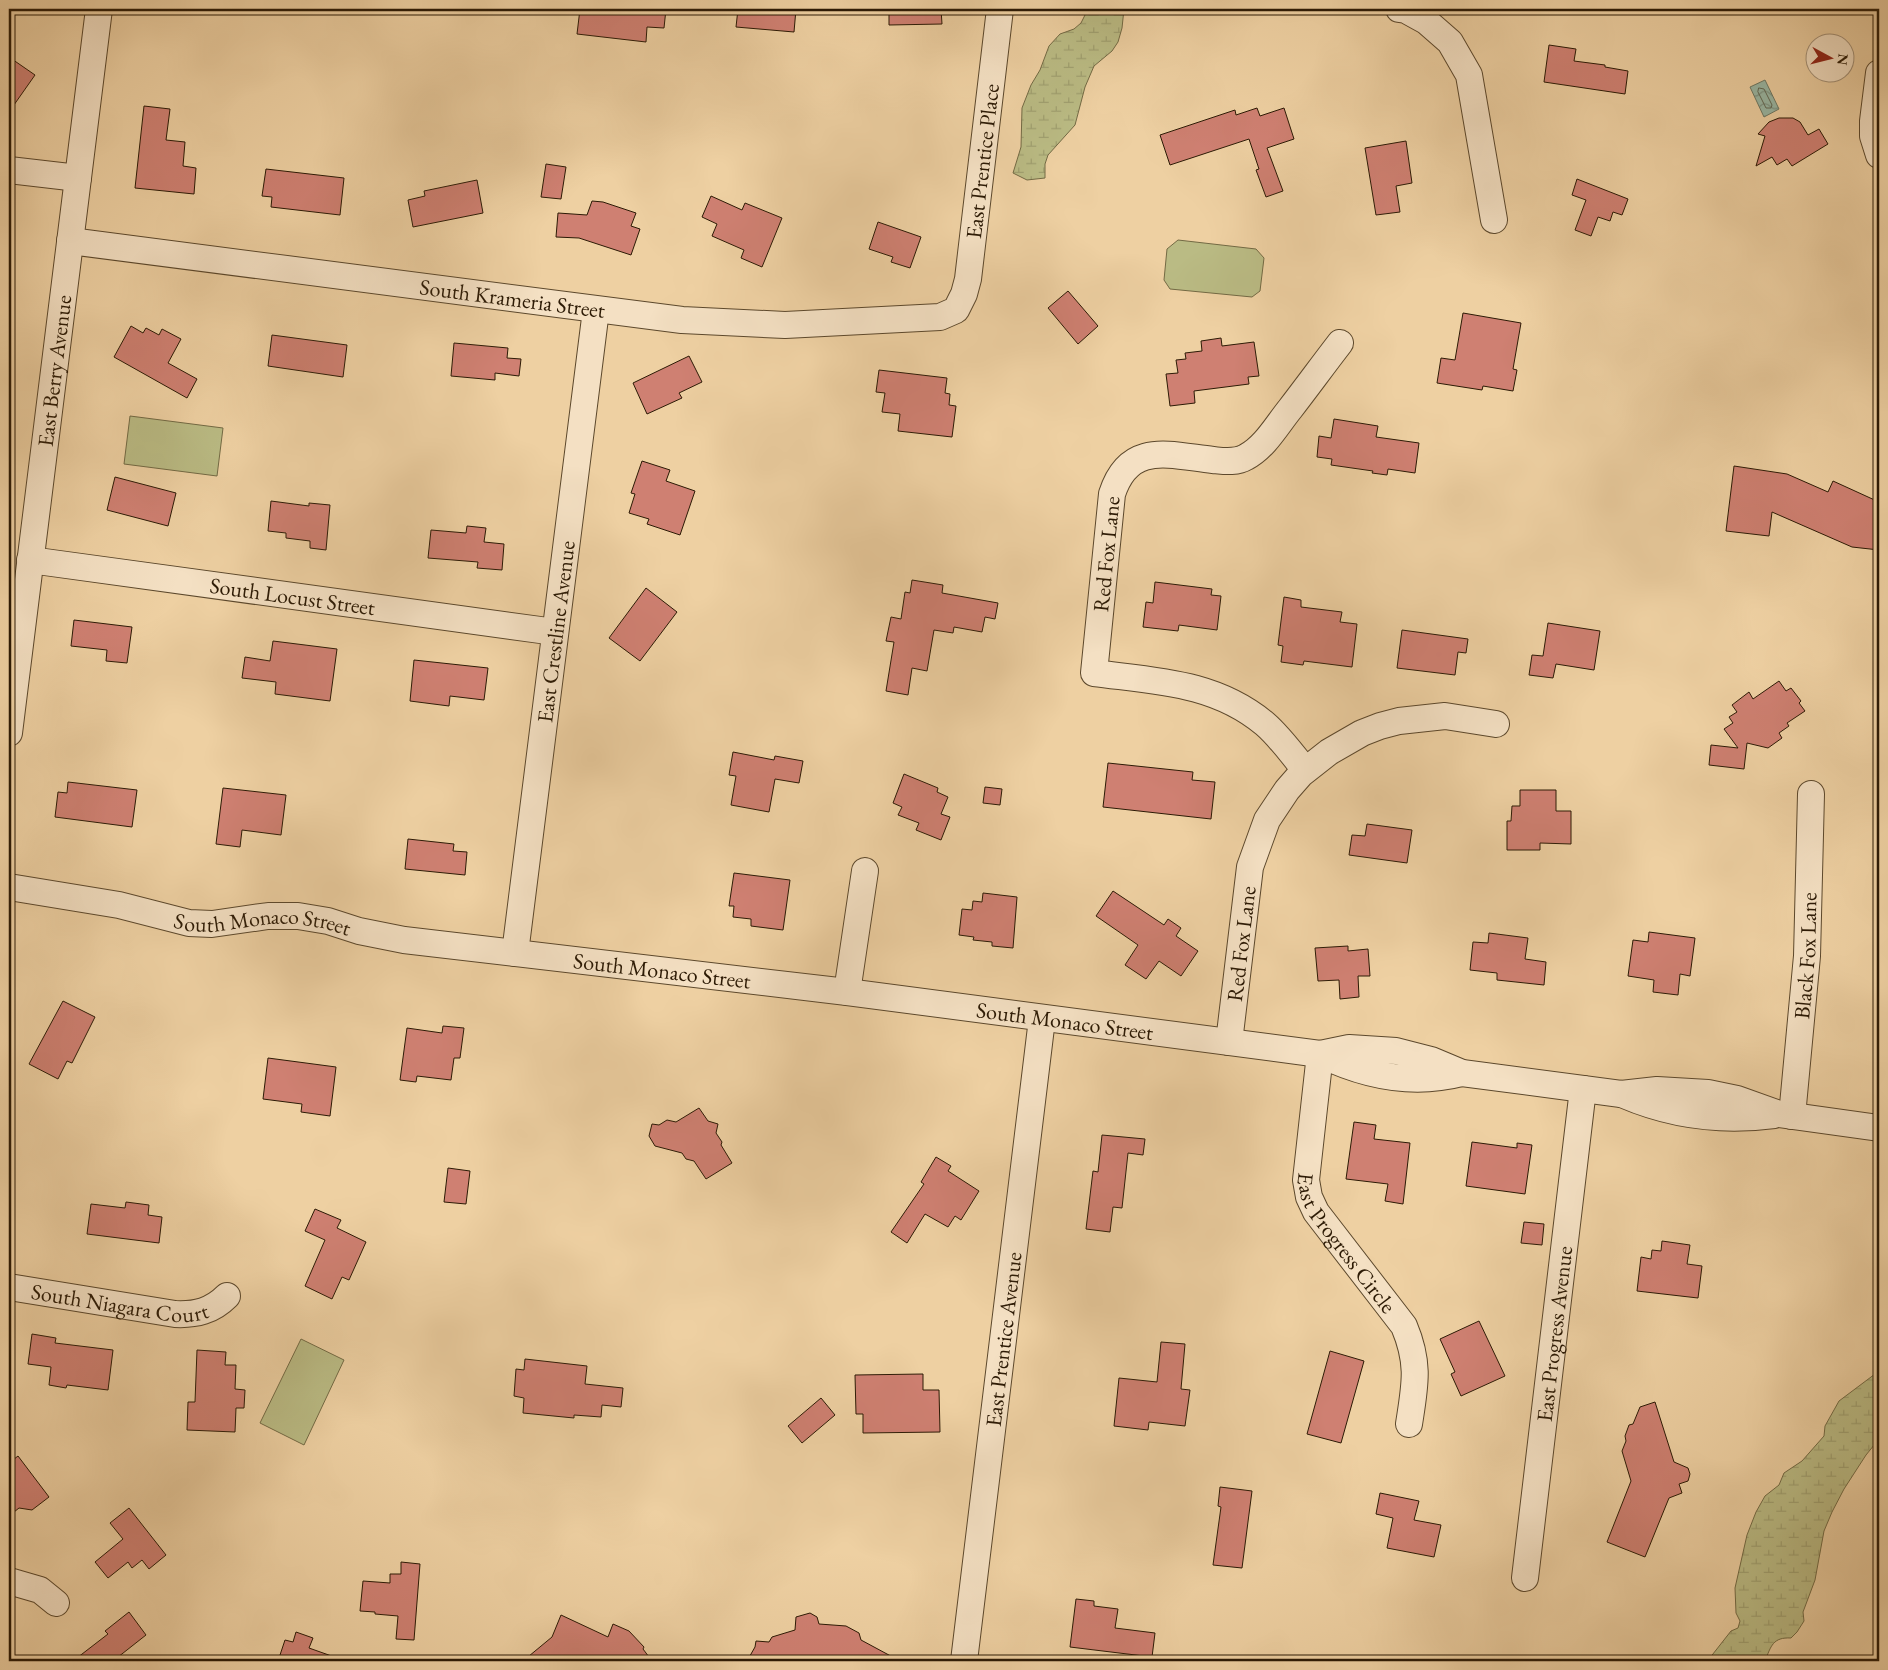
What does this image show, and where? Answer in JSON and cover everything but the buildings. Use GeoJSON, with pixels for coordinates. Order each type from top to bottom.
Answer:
{"type":"FeatureCollection","features":[{"type":"Feature","properties":{"kind":"street","name":"East Berry Avenue"},"geometry":{"type":"LineString","coordinates":[[9,733],[99,9]]}},
{"type":"Feature","properties":{"kind":"street","name":"East Prentice Place"},"geometry":{"type":"LineString","coordinates":[[956,310],[964,294],[968,279],[1000,9]]}},
{"type":"Feature","properties":{"kind":"street"},"geometry":{"type":"LineString","coordinates":[[1399,9],[1406,10],[1426,21],[1450,42],[1469,75],[1494,220]]}},
{"type":"Feature","properties":{"kind":"street"},"geometry":{"type":"LineString","coordinates":[[1879,73],[1873,136],[1879,155]]}},
{"type":"Feature","properties":{"kind":"street"},"geometry":{"type":"LineString","coordinates":[[9,170],[78,178]]}},
{"type":"Feature","properties":{"kind":"street","name":"South Krameria Street"},"geometry":{"type":"LineString","coordinates":[[70,241],[682,320],[785,325],[940,318],[956,310]]}},
{"type":"Feature","properties":{"kind":"street","name":"East Crestline Avenue"},"geometry":{"type":"LineString","coordinates":[[515,953],[596,310]]}},
{"type":"Feature","properties":{"kind":"street","name":"Red Fox Lane"},"geometry":{"type":"LineString","coordinates":[[1305,770],[1266,725],[1252,714],[1218,695],[1183,685],[1094,673],[1112,494],[1116,480],[1125,467],[1136,459],[1160,454],[1227,461],[1246,457],[1267,439],[1340,343]]}},
{"type":"Feature","properties":{"kind":"street","name":"South Locust Street"},"geometry":{"type":"LineString","coordinates":[[30,560],[555,632]]}},
{"type":"Feature","properties":{"kind":"street","name":"Red Fox Lane"},"geometry":{"type":"LineString","coordinates":[[1229,1042],[1250,868],[1267,820],[1287,790],[1305,770],[1329,752],[1362,733],[1380,726],[1399,721],[1445,716],[1496,724]]}},
{"type":"Feature","properties":{"kind":"street","name":"Black Fox Lane"},"geometry":{"type":"LineString","coordinates":[[1786,1115],[1807,956],[1811,794]]}},
{"type":"Feature","properties":{"kind":"street"},"geometry":{"type":"LineString","coordinates":[[846,992],[865,871]]}},
{"type":"Feature","properties":{"kind":"street","name":"South Monaco Street"},"geometry":{"type":"LineString","coordinates":[[9,887],[119,905],[189,923],[212,924],[268,916],[298,916],[328,921],[359,931],[388,937],[846,992],[1320,1054],[1346,1066],[1384,1076],[1434,1079],[1462,1073],[1621,1094],[1654,1107],[1696,1116],[1733,1119],[1786,1115],[1879,1128]]}},
{"type":"Feature","properties":{"kind":"street","name":"East Prentice Avenue"},"geometry":{"type":"LineString","coordinates":[[964,1661],[1042,1019]]}},
{"type":"Feature","properties":{"kind":"street","name":"East Progress Circle"},"geometry":{"type":"LineString","coordinates":[[1320,1054],[1306,1180],[1309,1197],[1316,1212],[1404,1326],[1415,1360],[1416,1380],[1409,1424]]}},
{"type":"Feature","properties":{"kind":"street","name":"East Progress Avenue"},"geometry":{"type":"LineString","coordinates":[[1525,1578],[1583,1089]]}},
{"type":"Feature","properties":{"kind":"street","name":"South Niagara Court"},"geometry":{"type":"LineString","coordinates":[[9,1287],[191,1315],[213,1308],[227,1296]]}},
{"type":"Feature","properties":{"kind":"street"},"geometry":{"type":"LineString","coordinates":[[9,1581],[40,1590],[56,1603]]}},
{"type":"Feature","properties":{"kind":"green space"},"geometry":{"type":"Polygon","coordinates":[[[1088,9],[1124,9],[1118,42],[1112,51],[1094,66],[1085,87],[1075,125],[1048,155],[1045,164],[1045,178],[1027,180],[1013,173],[1021,147],[1022,108],[1049,46],[1060,34],[1074,29],[1081,23],[1088,9]]]}},
{"type":"Feature","properties":{"kind":"green space"},"geometry":{"type":"Polygon","coordinates":[[[1178,240],[1256,249],[1264,258],[1260,291],[1252,297],[1170,289],[1164,280],[1167,249],[1178,240]]]}},
{"type":"Feature","properties":{"kind":"green space"},"geometry":{"type":"Polygon","coordinates":[[[130,416],[223,428],[217,476],[124,464],[130,416]]]}},
{"type":"Feature","properties":{"kind":"green space"},"geometry":{"type":"Polygon","coordinates":[[[301,1339],[344,1360],[304,1445],[260,1423],[301,1339]]]}},
{"type":"Feature","properties":{"kind":"green space"},"geometry":{"type":"Polygon","coordinates":[[[1879,1371],[1879,1439],[1844,1489],[1824,1531],[1815,1580],[1803,1612],[1804,1621],[1791,1638],[1780,1639],[1774,1643],[1765,1661],[1695,1661],[1709,1659],[1731,1631],[1738,1628],[1740,1621],[1736,1613],[1735,1588],[1747,1535],[1765,1496],[1779,1485],[1784,1473],[1802,1461],[1824,1436],[1825,1426],[1839,1401],[1879,1371]]]}},
{"type":"Feature","properties":{"kind":"water"},"geometry":{"type":"Polygon","coordinates":[[[1765,80],[1779,109],[1764,117],[1750,87],[1765,80]]]}}]}
